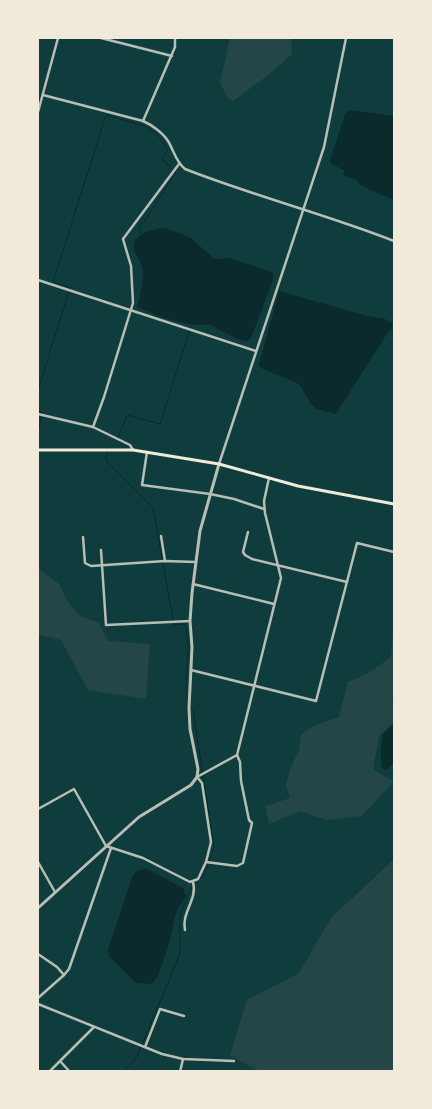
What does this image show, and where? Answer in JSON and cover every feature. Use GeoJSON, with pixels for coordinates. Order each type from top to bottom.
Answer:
{"type":"FeatureCollection","features":[{"type":"Feature","properties":{"kind":"main road"},"geometry":{"type":"LineString","coordinates":[[38,450],[133,450],[147,452],[219,464],[298,486],[394,504]]}},
{"type":"Feature","properties":{"kind":"street"},"geometry":{"type":"LineString","coordinates":[[38,112],[58,38]]}},
{"type":"Feature","properties":{"kind":"street"},"geometry":{"type":"LineString","coordinates":[[101,38],[172,56]]}},
{"type":"Feature","properties":{"kind":"street"},"geometry":{"type":"LineString","coordinates":[[118,38],[119,42]]}},
{"type":"Feature","properties":{"kind":"street"},"geometry":{"type":"LineString","coordinates":[[143,121],[172,56],[175,48],[175,38]]}},
{"type":"Feature","properties":{"kind":"street"},"geometry":{"type":"LineString","coordinates":[[38,809],[74,789],[106,846],[143,858],[190,882],[198,879],[206,862],[211,842],[202,783],[197,777],[198,769],[189,715],[191,670],[190,621],[194,562],[200,531],[219,464],[324,147],[346,38]]}},
{"type":"Feature","properties":{"kind":"street"},"geometry":{"type":"LineString","coordinates":[[43,95],[143,121],[151,125],[167,140],[179,164],[185,169],[332,218],[394,241]]}},
{"type":"Feature","properties":{"kind":"street"},"geometry":{"type":"LineString","coordinates":[[92,427],[104,397],[132,310],[134,289],[131,266],[123,239],[179,164]]}},
{"type":"Feature","properties":{"kind":"street"},"geometry":{"type":"LineString","coordinates":[[38,280],[256,351]]}},
{"type":"Feature","properties":{"kind":"street"},"geometry":{"type":"LineString","coordinates":[[38,414],[92,427],[130,445],[133,450]]}},
{"type":"Feature","properties":{"kind":"street"},"geometry":{"type":"LineString","coordinates":[[147,452],[142,486],[210,494],[264,508]]}},
{"type":"Feature","properties":{"kind":"street"},"geometry":{"type":"LineString","coordinates":[[206,862],[237,866],[242,863],[252,823],[237,755],[281,578],[264,508],[269,478]]}},
{"type":"Feature","properties":{"kind":"street"},"geometry":{"type":"LineString","coordinates":[[248,532],[243,552],[252,559],[347,582]]}},
{"type":"Feature","properties":{"kind":"street"},"geometry":{"type":"LineString","coordinates":[[161,536],[165,561]]}},
{"type":"Feature","properties":{"kind":"street"},"geometry":{"type":"LineString","coordinates":[[84,537],[85,563],[91,566],[165,561],[194,562]]}},
{"type":"Feature","properties":{"kind":"street"},"geometry":{"type":"LineString","coordinates":[[191,670],[316,701],[357,543],[394,552]]}},
{"type":"Feature","properties":{"kind":"street"},"geometry":{"type":"LineString","coordinates":[[101,550],[106,625],[190,621]]}},
{"type":"Feature","properties":{"kind":"street"},"geometry":{"type":"LineString","coordinates":[[192,584],[274,604]]}},
{"type":"Feature","properties":{"kind":"street"},"geometry":{"type":"LineString","coordinates":[[38,908],[139,817],[191,784],[197,777],[237,755]]}},
{"type":"Feature","properties":{"kind":"street"},"geometry":{"type":"LineString","coordinates":[[38,998],[69,969],[111,848]]}},
{"type":"Feature","properties":{"kind":"street"},"geometry":{"type":"LineString","coordinates":[[38,862],[55,892]]}},
{"type":"Feature","properties":{"kind":"street"},"geometry":{"type":"LineString","coordinates":[[184,930],[183,923],[195,889],[193,882]]}},
{"type":"Feature","properties":{"kind":"street"},"geometry":{"type":"LineString","coordinates":[[38,954],[57,967],[64,975]]}},
{"type":"Feature","properties":{"kind":"street"},"geometry":{"type":"LineString","coordinates":[[38,1004],[162,1054],[183,1059],[234,1061]]}},
{"type":"Feature","properties":{"kind":"street"},"geometry":{"type":"LineString","coordinates":[[145,1047],[160,1009],[184,1016]]}},
{"type":"Feature","properties":{"kind":"street"},"geometry":{"type":"LineString","coordinates":[[49,1072],[94,1027]]}},
{"type":"Feature","properties":{"kind":"street"},"geometry":{"type":"LineString","coordinates":[[180,1072],[183,1059]]}},
{"type":"Feature","properties":{"kind":"street"},"geometry":{"type":"LineString","coordinates":[[60,1061],[70,1072]]}},
{"type":"Feature","properties":{"kind":"shaded area"},"geometry":{"type":"Polygon","coordinates":[[[230,38],[291,38],[292,54],[271,73],[233,101],[228,98],[220,83],[230,38]]]}},
{"type":"Feature","properties":{"kind":"shaded area"},"geometry":{"type":"Polygon","coordinates":[[[350,110],[394,116],[394,200],[362,186],[356,180],[343,175],[344,170],[331,164],[330,160],[345,114],[350,110]]]}},
{"type":"Feature","properties":{"kind":"shaded area"},"geometry":{"type":"Polygon","coordinates":[[[166,228],[191,238],[213,258],[230,258],[272,272],[273,280],[251,338],[247,341],[237,339],[209,324],[193,325],[183,323],[137,306],[143,271],[134,249],[134,244],[136,239],[145,233],[166,228]]]}},
{"type":"Feature","properties":{"kind":"shaded area"},"geometry":{"type":"Polygon","coordinates":[[[279,291],[367,316],[385,319],[393,324],[392,328],[394,330],[390,329],[336,414],[317,409],[311,404],[299,384],[261,368],[259,364],[279,291]]]}},
{"type":"Feature","properties":{"kind":"shaded area"},"geometry":{"type":"Polygon","coordinates":[[[38,568],[59,584],[68,602],[80,616],[99,623],[108,641],[150,644],[146,699],[88,690],[61,640],[38,635],[38,568]]]}},
{"type":"Feature","properties":{"kind":"shaded area"},"geometry":{"type":"Polygon","coordinates":[[[394,613],[394,695],[392,697],[394,721],[379,736],[373,770],[394,781],[362,816],[327,820],[300,811],[269,824],[266,806],[290,798],[286,786],[290,769],[299,750],[301,734],[315,725],[339,717],[348,682],[369,673],[391,657],[394,613]]]}},
{"type":"Feature","properties":{"kind":"shaded area"},"geometry":{"type":"Polygon","coordinates":[[[394,725],[394,762],[387,769],[383,769],[381,751],[383,736],[394,725]]]}},
{"type":"Feature","properties":{"kind":"shaded area"},"geometry":{"type":"Polygon","coordinates":[[[394,859],[394,1071],[258,1071],[230,1055],[247,1000],[299,973],[331,918],[394,859]]]}},
{"type":"Feature","properties":{"kind":"shaded area"},"geometry":{"type":"Polygon","coordinates":[[[147,869],[183,888],[186,896],[176,913],[169,944],[158,976],[152,984],[136,983],[109,956],[108,949],[133,875],[139,870],[147,869]]]}},
{"type":"Feature","properties":{"kind":"waterway"},"geometry":{"type":"LineString","coordinates":[[38,390],[70,288],[53,282],[106,115],[148,127],[158,135],[168,150],[162,159],[176,172],[144,222],[138,226],[142,234]]}},
{"type":"Feature","properties":{"kind":"waterway"},"geometry":{"type":"LineString","coordinates":[[118,437],[127,415],[160,424],[192,323]]}},
{"type":"Feature","properties":{"kind":"waterway"},"geometry":{"type":"LineString","coordinates":[[38,411],[42,412],[38,432]]}},
{"type":"Feature","properties":{"kind":"waterway"},"geometry":{"type":"LineString","coordinates":[[107,452],[106,459],[109,464],[153,508],[174,625],[184,624],[186,626],[188,647],[186,689]]}},
{"type":"Feature","properties":{"kind":"waterway"},"geometry":{"type":"LineString","coordinates":[[193,710],[214,847],[204,875],[195,884]]}},
{"type":"Feature","properties":{"kind":"waterway"},"geometry":{"type":"LineString","coordinates":[[123,1072],[137,1057],[180,954],[180,914],[192,886]]}}]}
